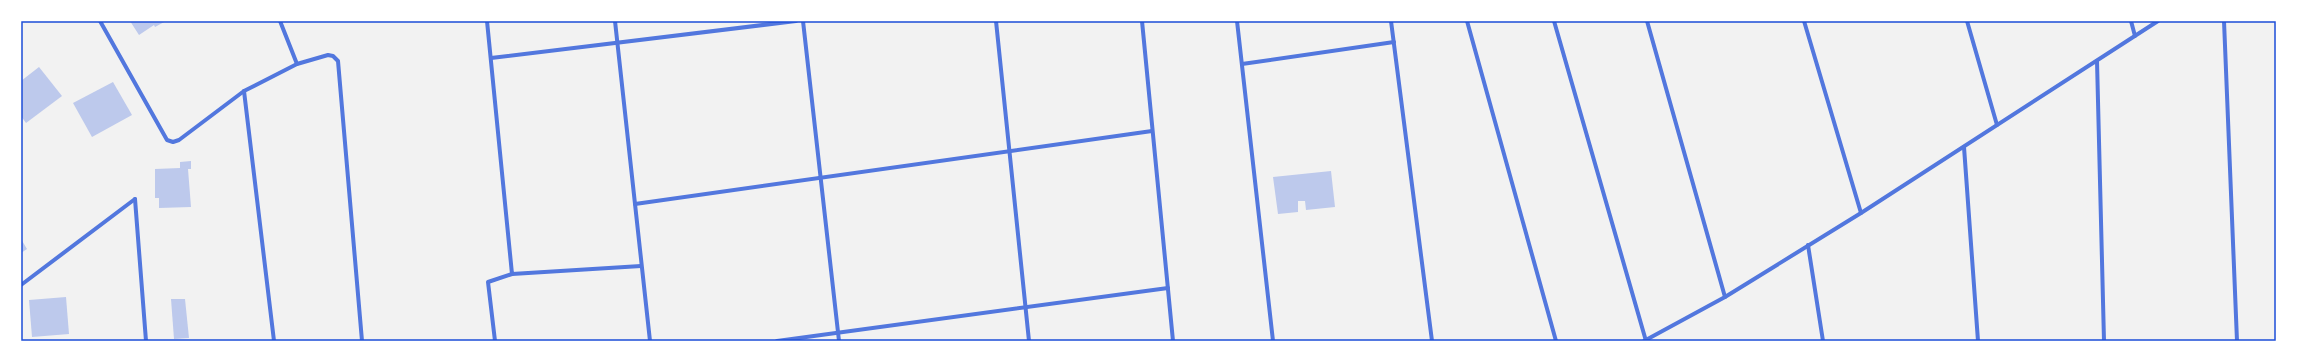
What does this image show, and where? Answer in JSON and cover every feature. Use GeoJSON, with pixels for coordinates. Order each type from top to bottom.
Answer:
{"type":"FeatureCollection","features":[{"type":"Feature","properties":{"kind":"street"},"geometry":{"type":"LineString","coordinates":[[100,21],[167,140],[173,142],[179,140],[244,91],[297,64],[328,55],[333,56],[338,61],[362,341]]}},
{"type":"Feature","properties":{"kind":"street"},"geometry":{"type":"LineString","coordinates":[[280,21],[297,64]]}},
{"type":"Feature","properties":{"kind":"street"},"geometry":{"type":"LineString","coordinates":[[488,21],[512,274]]}},
{"type":"Feature","properties":{"kind":"street"},"geometry":{"type":"LineString","coordinates":[[615,21],[650,341]]}},
{"type":"Feature","properties":{"kind":"street"},"geometry":{"type":"LineString","coordinates":[[491,58],[796,21]]}},
{"type":"Feature","properties":{"kind":"street"},"geometry":{"type":"LineString","coordinates":[[803,21],[839,341]]}},
{"type":"Feature","properties":{"kind":"street"},"geometry":{"type":"LineString","coordinates":[[996,21],[1029,341]]}},
{"type":"Feature","properties":{"kind":"street"},"geometry":{"type":"LineString","coordinates":[[1142,21],[1173,341]]}},
{"type":"Feature","properties":{"kind":"street"},"geometry":{"type":"LineString","coordinates":[[1237,21],[1273,341]]}},
{"type":"Feature","properties":{"kind":"street"},"geometry":{"type":"LineString","coordinates":[[1392,21],[1432,341]]}},
{"type":"Feature","properties":{"kind":"street"},"geometry":{"type":"LineString","coordinates":[[1467,21],[1556,341]]}},
{"type":"Feature","properties":{"kind":"street"},"geometry":{"type":"LineString","coordinates":[[1554,21],[1645,341],[1725,297],[1861,213],[2158,21]]}},
{"type":"Feature","properties":{"kind":"street"},"geometry":{"type":"LineString","coordinates":[[1647,21],[1725,297]]}},
{"type":"Feature","properties":{"kind":"street"},"geometry":{"type":"LineString","coordinates":[[1804,21],[1861,213]]}},
{"type":"Feature","properties":{"kind":"street"},"geometry":{"type":"LineString","coordinates":[[1967,21],[1997,125]]}},
{"type":"Feature","properties":{"kind":"street"},"geometry":{"type":"LineString","coordinates":[[2131,21],[2135,36]]}},
{"type":"Feature","properties":{"kind":"street"},"geometry":{"type":"LineString","coordinates":[[2224,21],[2237,341]]}},
{"type":"Feature","properties":{"kind":"street"},"geometry":{"type":"LineString","coordinates":[[1242,64],[1394,42]]}},
{"type":"Feature","properties":{"kind":"street"},"geometry":{"type":"LineString","coordinates":[[2096,61],[2104,341]]}},
{"type":"Feature","properties":{"kind":"street"},"geometry":{"type":"LineString","coordinates":[[244,91],[274,341]]}},
{"type":"Feature","properties":{"kind":"street"},"geometry":{"type":"LineString","coordinates":[[635,204],[1152,131]]}},
{"type":"Feature","properties":{"kind":"street"},"geometry":{"type":"LineString","coordinates":[[1964,147],[1978,341]]}},
{"type":"Feature","properties":{"kind":"street"},"geometry":{"type":"LineString","coordinates":[[21,284],[135,199],[146,341]]}},
{"type":"Feature","properties":{"kind":"street"},"geometry":{"type":"LineString","coordinates":[[1808,245],[1822,341]]}},
{"type":"Feature","properties":{"kind":"street"},"geometry":{"type":"LineString","coordinates":[[495,341],[488,282],[512,274],[641,266]]}},
{"type":"Feature","properties":{"kind":"street"},"geometry":{"type":"LineString","coordinates":[[777,341],[1168,288]]}},
{"type":"Feature","properties":{"kind":"building"},"geometry":{"type":"Polygon","coordinates":[[[130,21],[166,21],[155,27],[154,25],[139,35],[130,21]]]}},
{"type":"Feature","properties":{"kind":"building"},"geometry":{"type":"Polygon","coordinates":[[[39,67],[62,96],[26,123],[21,116],[21,81],[39,67]]]}},
{"type":"Feature","properties":{"kind":"building"},"geometry":{"type":"Polygon","coordinates":[[[113,82],[132,115],[92,137],[73,103],[113,82]]]}},
{"type":"Feature","properties":{"kind":"building"},"geometry":{"type":"Polygon","coordinates":[[[191,161],[191,169],[188,169],[191,207],[159,208],[159,198],[155,198],[155,169],[180,168],[180,162],[191,161]]]}},
{"type":"Feature","properties":{"kind":"building"},"geometry":{"type":"Polygon","coordinates":[[[1331,171],[1335,207],[1306,210],[1305,201],[1298,201],[1298,212],[1278,214],[1273,177],[1331,171]]]}},
{"type":"Feature","properties":{"kind":"building"},"geometry":{"type":"Polygon","coordinates":[[[21,239],[27,249],[21,253],[21,239]]]}},
{"type":"Feature","properties":{"kind":"building"},"geometry":{"type":"Polygon","coordinates":[[[66,297],[69,334],[32,337],[29,300],[66,297]]]}},
{"type":"Feature","properties":{"kind":"building"},"geometry":{"type":"Polygon","coordinates":[[[171,299],[185,299],[189,338],[174,339],[171,299]]]}}]}
